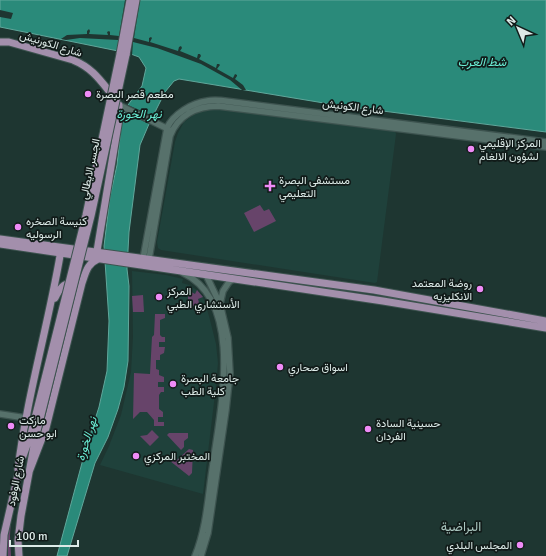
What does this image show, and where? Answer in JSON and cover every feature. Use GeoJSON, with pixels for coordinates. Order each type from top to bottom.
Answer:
{"type":"FeatureCollection","features":[{"type":"Feature","properties":{"kind":"main road","name":"الجسر الايطالي"},"geometry":{"type":"LineString","coordinates":[[33,434],[86,215],[130,0]]}},
{"type":"Feature","properties":{"kind":"main road","name":"الجسر الايطالي"},"geometry":{"type":"LineString","coordinates":[[33,434],[91,216],[126,55],[136,0]]}},
{"type":"Feature","properties":{"kind":"main road","name":"شارع الكورنيش"},"geometry":{"type":"LineString","coordinates":[[0,42],[9,42],[82,63],[94,73],[109,91]]}},
{"type":"Feature","properties":{"kind":"main road"},"geometry":{"type":"LineString","coordinates":[[29,472],[46,428],[87,268],[99,255],[119,119],[119,106]]}},
{"type":"Feature","properties":{"kind":"main road"},"geometry":{"type":"LineString","coordinates":[[0,238],[61,250]]}},
{"type":"Feature","properties":{"kind":"main road"},"geometry":{"type":"LineString","coordinates":[[0,244],[99,255],[181,272],[546,328]]}},
{"type":"Feature","properties":{"kind":"main road"},"geometry":{"type":"LineString","coordinates":[[18,469],[26,418],[51,305],[61,250]]}},
{"type":"Feature","properties":{"kind":"main road"},"geometry":{"type":"LineString","coordinates":[[131,261],[146,259],[374,290],[546,321]]}},
{"type":"Feature","properties":{"kind":"main road"},"geometry":{"type":"LineString","coordinates":[[206,275],[207,267]]}},
{"type":"Feature","properties":{"kind":"main road"},"geometry":{"type":"LineString","coordinates":[[51,305],[60,289],[67,283],[76,286],[79,296]]}},
{"type":"Feature","properties":{"kind":"main road"},"geometry":{"type":"LineString","coordinates":[[406,306],[408,297]]}},
{"type":"Feature","properties":{"kind":"main road","name":"شارع الوفود"},"geometry":{"type":"LineString","coordinates":[[4,556],[2,546],[18,469],[33,434]]}},
{"type":"Feature","properties":{"kind":"main road","name":"شارع الوفود"},"geometry":{"type":"LineString","coordinates":[[19,556],[19,528],[29,472],[33,434]]}},
{"type":"Feature","properties":{"kind":"street","name":"شارع الكونيش"},"geometry":{"type":"LineString","coordinates":[[169,130],[173,118],[181,112],[198,103],[208,100],[218,100],[546,142]]}},
{"type":"Feature","properties":{"kind":"street"},"geometry":{"type":"LineString","coordinates":[[119,106],[169,130],[146,259]]}},
{"type":"Feature","properties":{"kind":"street","name":"شارع الكونيش"},"geometry":{"type":"LineString","coordinates":[[169,130],[194,110],[209,106],[218,106],[546,147]]}},
{"type":"Feature","properties":{"kind":"street"},"geometry":{"type":"LineString","coordinates":[[153,121],[164,122],[173,118]]}},
{"type":"Feature","properties":{"kind":"street"},"geometry":{"type":"LineString","coordinates":[[181,272],[199,282],[210,297],[220,326],[224,353],[223,390],[204,530],[195,556]]}},
{"type":"Feature","properties":{"kind":"street"},"geometry":{"type":"LineString","coordinates":[[201,556],[208,533],[230,381],[229,350],[226,326],[220,304],[206,275]]}},
{"type":"Feature","properties":{"kind":"street"},"geometry":{"type":"LineString","coordinates":[[220,304],[222,291],[233,279]]}},
{"type":"Feature","properties":{"kind":"street"},"geometry":{"type":"LineString","coordinates":[[0,414],[26,418]]}},
{"type":"Feature","properties":{"kind":"shaded area"},"geometry":{"type":"Polygon","coordinates":[[[219,108],[395,131],[396,134],[377,282],[375,283],[161,250],[158,248],[157,242],[175,142],[178,133],[184,122],[196,113],[208,109],[219,108]]]}},
{"type":"Feature","properties":{"kind":"shaded area"},"geometry":{"type":"Polygon","coordinates":[[[260,205],[264,211],[269,209],[276,221],[254,232],[244,213],[260,205]]]}},
{"type":"Feature","properties":{"kind":"shaded area","name":"جامعة البصرة كلية الطب"},"geometry":{"type":"Polygon","coordinates":[[[132,271],[166,275],[183,279],[182,283],[197,290],[203,297],[216,344],[218,363],[203,494],[100,465],[121,415],[131,372],[133,337],[132,271]]]}},
{"type":"Feature","properties":{"kind":"shaded area"},"geometry":{"type":"Polygon","coordinates":[[[188,290],[195,294],[197,290],[203,297],[198,299],[200,306],[188,306],[188,290]]]}},
{"type":"Feature","properties":{"kind":"shaded area"},"geometry":{"type":"Polygon","coordinates":[[[143,295],[144,312],[133,312],[132,296],[143,295]]]}},
{"type":"Feature","properties":{"kind":"shaded area"},"geometry":{"type":"Polygon","coordinates":[[[155,314],[165,314],[165,318],[160,320],[160,335],[165,337],[165,342],[159,342],[159,347],[165,347],[164,353],[160,355],[160,360],[156,360],[156,369],[159,370],[159,375],[164,377],[164,382],[158,382],[158,387],[164,387],[164,392],[161,392],[159,395],[159,409],[163,412],[163,417],[158,417],[158,422],[164,422],[164,426],[154,426],[154,420],[147,412],[140,412],[133,419],[134,373],[150,374],[155,314]]]}},
{"type":"Feature","properties":{"kind":"shaded area"},"geometry":{"type":"Polygon","coordinates":[[[152,430],[159,437],[150,446],[140,436],[147,435],[152,430]]]}},
{"type":"Feature","properties":{"kind":"shaded area"},"geometry":{"type":"Polygon","coordinates":[[[169,433],[188,433],[188,438],[184,441],[184,447],[181,450],[167,435],[169,433]]]}},
{"type":"Feature","properties":{"kind":"shaded area"},"geometry":{"type":"Polygon","coordinates":[[[189,449],[193,450],[192,473],[189,476],[170,461],[174,457],[177,460],[189,449]]]}},
{"type":"Feature","properties":{"kind":"shaded area"},"geometry":{"type":"Polygon","coordinates":[[[11,517],[11,556],[8,556],[8,535],[11,517]]]}},
{"type":"Feature","properties":{"kind":"water","name":"شط العرب"},"geometry":{"type":"Polygon","coordinates":[[[0,0],[546,0],[546,132],[336,105],[179,79],[174,81],[165,92],[140,145],[129,232],[127,269],[129,286],[128,361],[124,387],[108,437],[95,463],[67,556],[57,556],[86,448],[99,407],[107,371],[109,321],[104,246],[110,197],[117,165],[122,118],[128,105],[142,86],[146,68],[139,57],[128,53],[0,27],[0,0]]]}},
{"type":"Feature","properties":{"kind":"pier"},"geometry":{"type":"Polygon","coordinates":[[[125,0],[140,0],[134,38],[149,42],[149,38],[151,37],[150,42],[178,51],[179,47],[181,46],[182,48],[180,51],[197,58],[198,54],[200,54],[201,56],[199,59],[216,68],[217,64],[219,64],[220,65],[217,69],[233,78],[235,74],[237,75],[235,79],[243,85],[246,90],[242,90],[230,80],[201,64],[157,48],[133,42],[132,56],[118,53],[118,40],[80,38],[66,40],[61,39],[67,35],[87,34],[89,29],[89,34],[108,35],[107,32],[109,31],[110,35],[119,36],[125,0]]]}},
{"type":"Feature","properties":{"kind":"pier"},"geometry":{"type":"Polygon","coordinates":[[[0,10],[13,13],[11,19],[0,17],[0,10]]]}},
{"type":"Feature","properties":{"kind":"pier"},"geometry":{"type":"Polygon","coordinates":[[[128,105],[153,116],[149,124],[125,112],[128,105]]]}},
{"type":"Feature","properties":{"kind":"place","name":"مطعم قصر البصرة"},"geometry":{"type":"Point","coordinates":[88,94]}},
{"type":"Feature","properties":{"kind":"place","name":"المركز الإقليمي لشؤون الالغام"},"geometry":{"type":"Point","coordinates":[471,149]}},
{"type":"Feature","properties":{"kind":"place","name":"مستشفى البصرة التعليمي"},"geometry":{"type":"Point","coordinates":[270,186]}},
{"type":"Feature","properties":{"kind":"place","name":"كنيسة الصخره الرسوليه"},"geometry":{"type":"Point","coordinates":[18,227]}},
{"type":"Feature","properties":{"kind":"place","name":"روضة المعتمد الانكليزيه"},"geometry":{"type":"Point","coordinates":[480,289]}},
{"type":"Feature","properties":{"kind":"place","name":"المركز الأستشاري الطبي"},"geometry":{"type":"Point","coordinates":[159,297]}},
{"type":"Feature","properties":{"kind":"place","name":"اسواق صحاري"},"geometry":{"type":"Point","coordinates":[280,367]}},
{"type":"Feature","properties":{"kind":"place","name":"جامعة البصرة كلية الطب"},"geometry":{"type":"Point","coordinates":[173,384]}},
{"type":"Feature","properties":{"kind":"place","name":"ماركت ابو حسن"},"geometry":{"type":"Point","coordinates":[11,426]}},
{"type":"Feature","properties":{"kind":"place","name":"حسينية السادة الفردان"},"geometry":{"type":"Point","coordinates":[368,429]}},
{"type":"Feature","properties":{"kind":"place","name":"المختبر المركزي"},"geometry":{"type":"Point","coordinates":[136,456]}},
{"type":"Feature","properties":{"kind":"place","name":"المجلس البلدي"},"geometry":{"type":"Point","coordinates":[520,545]}},
{"type":"Feature","properties":{"kind":"district","name":"البراضية"},"geometry":{"type":"Point","coordinates":[461,527]}},
{"type":"Feature","properties":{"kind":"water label","name":"نهر الخورة"},"geometry":{"type":"Point","coordinates":[139,114]}},
{"type":"Feature","properties":{"kind":"water label","name":"نهر الخورة"},"geometry":{"type":"Point","coordinates":[87,439]}}]}
